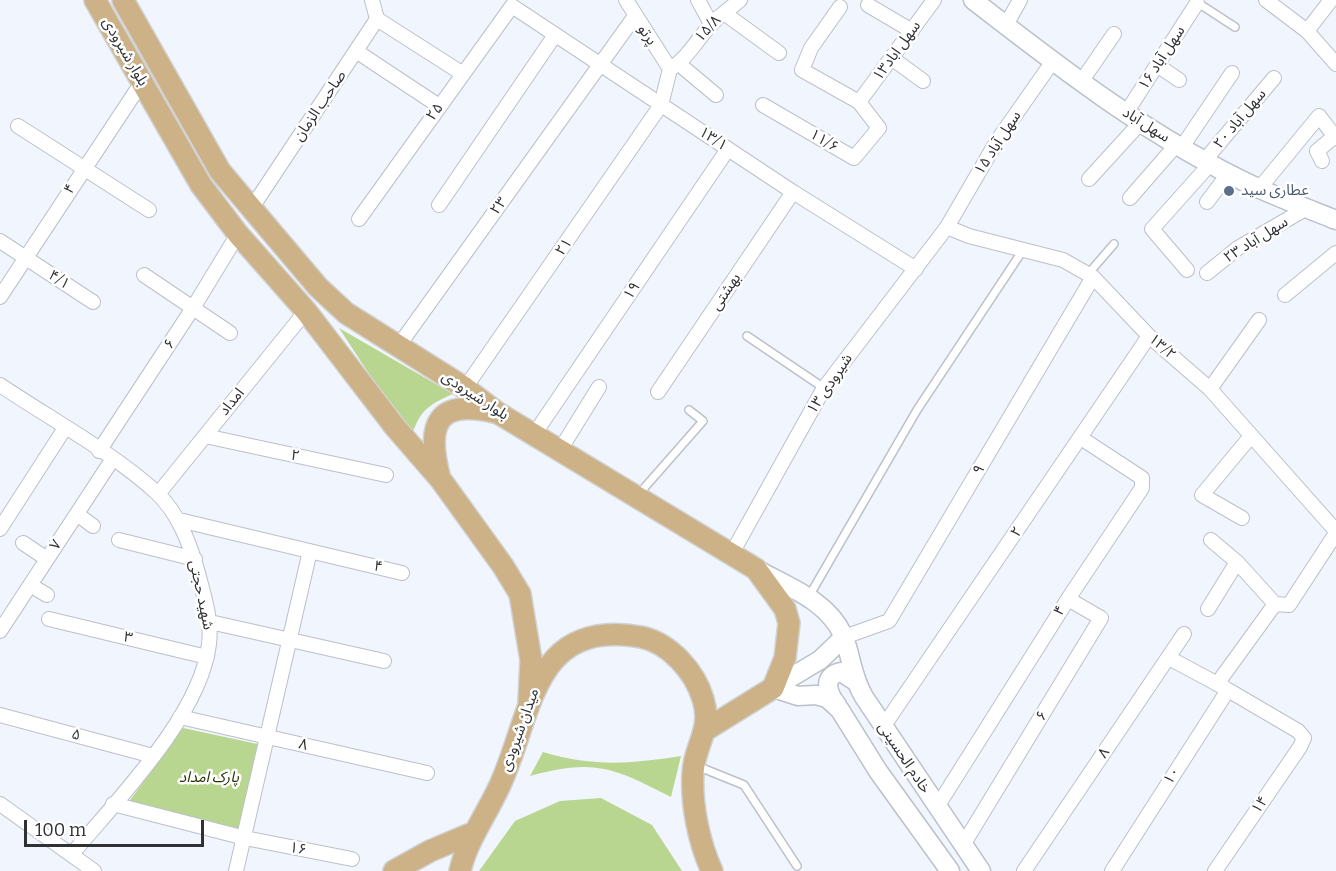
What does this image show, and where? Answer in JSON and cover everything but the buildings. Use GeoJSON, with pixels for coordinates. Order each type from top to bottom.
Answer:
{"type":"FeatureCollection","features":[{"type":"Feature","properties":{"kind":"main road","name":"سهل آباد"},"geometry":{"type":"LineString","coordinates":[[973,0],[1081,82],[1180,146],[1258,189],[1336,220]]}},
{"type":"Feature","properties":{"kind":"main road"},"geometry":{"type":"LineString","coordinates":[[100,8],[124,2]]}},
{"type":"Feature","properties":{"kind":"main road","name":"بلوار شیرودی"},"geometry":{"type":"LineString","coordinates":[[124,2],[220,171],[318,287],[346,313],[397,348],[465,388],[498,413],[535,433],[756,569],[785,609],[789,623],[785,658],[773,688]]}},
{"type":"Feature","properties":{"kind":"main road","name":"بلوار شیرودی"},"geometry":{"type":"LineString","coordinates":[[100,8],[201,185],[238,234],[306,311],[395,427],[441,480],[520,594],[531,660],[529,701]]}},
{"type":"Feature","properties":{"kind":"main road"},"geometry":{"type":"LineString","coordinates":[[441,480],[433,448],[436,424],[450,411],[470,406],[498,413]]}},
{"type":"Feature","properties":{"kind":"main road","name":"خادم الحسینی"},"geometry":{"type":"LineString","coordinates":[[756,569],[819,603],[834,618],[844,638],[855,681],[883,727],[981,871]]}},
{"type":"Feature","properties":{"kind":"main road","name":"میدان شیرودی"},"geometry":{"type":"LineString","coordinates":[[460,871],[475,832],[500,786],[529,701],[541,674],[561,653],[587,639],[616,633],[645,638],[671,652],[692,673],[704,700],[707,729],[699,746],[693,772],[697,819],[712,871]]}},
{"type":"Feature","properties":{"kind":"main road"},"geometry":{"type":"LineString","coordinates":[[707,729],[820,660],[844,638]]}},
{"type":"Feature","properties":{"kind":"main road"},"geometry":{"type":"LineString","coordinates":[[840,710],[829,695],[829,678],[833,673],[841,672],[855,681]]}},
{"type":"Feature","properties":{"kind":"main road","name":"خادم الحسینی"},"geometry":{"type":"LineString","coordinates":[[773,688],[798,696],[816,695],[827,698],[840,710],[878,771],[950,871]]}},
{"type":"Feature","properties":{"kind":"main road"},"geometry":{"type":"LineString","coordinates":[[394,871],[430,851],[475,832]]}},
{"type":"Feature","properties":{"kind":"street"},"geometry":{"type":"LineString","coordinates":[[372,0],[377,19],[463,74]]}},
{"type":"Feature","properties":{"kind":"street","name":"پرتو"},"geometry":{"type":"LineString","coordinates":[[626,0],[634,16],[674,67],[716,95]]}},
{"type":"Feature","properties":{"kind":"street"},"geometry":{"type":"LineString","coordinates":[[698,0],[710,22]]}},
{"type":"Feature","properties":{"kind":"street"},"geometry":{"type":"LineString","coordinates":[[724,13],[740,0]]}},
{"type":"Feature","properties":{"kind":"street","name":"سهل اباد۱۳"},"geometry":{"type":"LineString","coordinates":[[859,102],[934,0]]}},
{"type":"Feature","properties":{"kind":"street"},"geometry":{"type":"LineString","coordinates":[[1006,25],[1020,0]]}},
{"type":"Feature","properties":{"kind":"street"},"geometry":{"type":"LineString","coordinates":[[1266,0],[1306,31],[1336,64]]}},
{"type":"Feature","properties":{"kind":"street"},"geometry":{"type":"LineString","coordinates":[[1306,31],[1331,0]]}},
{"type":"Feature","properties":{"kind":"street","name":"سهل آباد ۱۶"},"geometry":{"type":"LineString","coordinates":[[1134,118],[1157,65],[1195,1]]}},
{"type":"Feature","properties":{"kind":"street"},"geometry":{"type":"LineString","coordinates":[[868,5],[912,31]]}},
{"type":"Feature","properties":{"kind":"street","name":"۱۳/۱"},"geometry":{"type":"LineString","coordinates":[[512,6],[793,192],[916,268]]}},
{"type":"Feature","properties":{"kind":"street","name":"۲۵"},"geometry":{"type":"LineString","coordinates":[[359,219],[512,6]]}},
{"type":"Feature","properties":{"kind":"street"},"geometry":{"type":"LineString","coordinates":[[840,7],[811,48],[802,70],[859,102]]}},
{"type":"Feature","properties":{"kind":"street","name":"۱۵/۸"},"geometry":{"type":"LineString","coordinates":[[674,67],[710,22],[724,13],[779,53]]}},
{"type":"Feature","properties":{"kind":"street","name":"۲۳"},"geometry":{"type":"LineString","coordinates":[[397,348],[634,16]]}},
{"type":"Feature","properties":{"kind":"street","name":"صاحب الزمان"},"geometry":{"type":"LineString","coordinates":[[251,209],[377,19]]}},
{"type":"Feature","properties":{"kind":"street"},"geometry":{"type":"LineString","coordinates":[[1081,82],[1114,34]]}},
{"type":"Feature","properties":{"kind":"street"},"geometry":{"type":"LineString","coordinates":[[439,205],[555,35]]}},
{"type":"Feature","properties":{"kind":"street"},"geometry":{"type":"LineString","coordinates":[[356,51],[439,106]]}},
{"type":"Feature","properties":{"kind":"street"},"geometry":{"type":"LineString","coordinates":[[893,58],[923,81]]}},
{"type":"Feature","properties":{"kind":"street","name":"سهل آباد ۱۵"},"geometry":{"type":"LineString","coordinates":[[947,226],[997,141],[1053,61]]}},
{"type":"Feature","properties":{"kind":"street"},"geometry":{"type":"LineString","coordinates":[[1157,65],[1179,80]]}},
{"type":"Feature","properties":{"kind":"street"},"geometry":{"type":"LineString","coordinates":[[661,105],[674,67]]}},
{"type":"Feature","properties":{"kind":"street"},"geometry":{"type":"LineString","coordinates":[[1130,198],[1180,146],[1232,74]]}},
{"type":"Feature","properties":{"kind":"street","name":"سهل آباد ۲۰"},"geometry":{"type":"LineString","coordinates":[[1187,270],[1152,229],[1274,78]]}},
{"type":"Feature","properties":{"kind":"street","name":"۴"},"geometry":{"type":"LineString","coordinates":[[0,297],[83,168],[142,82]]}},
{"type":"Feature","properties":{"kind":"street","name":"۱۱/۶"},"geometry":{"type":"LineString","coordinates":[[763,105],[854,158],[879,128],[859,102]]}},
{"type":"Feature","properties":{"kind":"street","name":"۲۱"},"geometry":{"type":"LineString","coordinates":[[465,388],[661,105]]}},
{"type":"Feature","properties":{"kind":"street"},"geometry":{"type":"LineString","coordinates":[[1258,189],[1319,116],[1335,137],[1317,151],[1322,161]]}},
{"type":"Feature","properties":{"kind":"street"},"geometry":{"type":"LineString","coordinates":[[1089,179],[1134,118]]}},
{"type":"Feature","properties":{"kind":"street"},"geometry":{"type":"LineString","coordinates":[[18,126],[149,210]]}},
{"type":"Feature","properties":{"kind":"street","name":"۱۹"},"geometry":{"type":"LineString","coordinates":[[535,433],[728,148]]}},
{"type":"Feature","properties":{"kind":"street"},"geometry":{"type":"LineString","coordinates":[[1207,202],[1229,173]]}},
{"type":"Feature","properties":{"kind":"street","name":"بهشتی"},"geometry":{"type":"LineString","coordinates":[[658,392],[793,192]]}},
{"type":"Feature","properties":{"kind":"street","name":"سهل آباد ۲۳"},"geometry":{"type":"LineString","coordinates":[[1207,273],[1238,248],[1307,208]]}},
{"type":"Feature","properties":{"kind":"street","name":"۱۳/۲"},"geometry":{"type":"LineString","coordinates":[[947,226],[969,236],[1063,260],[1090,276],[1149,336],[1210,389],[1336,532]]}},
{"type":"Feature","properties":{"kind":"street","name":"شیرودی ۱۳"},"geometry":{"type":"LineString","coordinates":[[732,553],[824,388],[947,226]]}},
{"type":"Feature","properties":{"kind":"street","name":"۶"},"geometry":{"type":"LineString","coordinates":[[99,451],[194,308],[238,234]]}},
{"type":"Feature","properties":{"kind":"street","name":"۴/۱"},"geometry":{"type":"LineString","coordinates":[[0,241],[93,302]]}},
{"type":"Feature","properties":{"kind":"street"},"geometry":{"type":"LineString","coordinates":[[1285,295],[1336,253]]}},
{"type":"Feature","properties":{"kind":"street"},"geometry":{"type":"LineString","coordinates":[[144,275],[230,333]]}},
{"type":"Feature","properties":{"kind":"street","name":"۹"},"geometry":{"type":"LineString","coordinates":[[844,638],[889,621],[1090,276]]}},
{"type":"Feature","properties":{"kind":"street","name":"امداد"},"geometry":{"type":"LineString","coordinates":[[158,494],[306,311]]}},
{"type":"Feature","properties":{"kind":"street"},"geometry":{"type":"LineString","coordinates":[[1210,389],[1259,320]]}},
{"type":"Feature","properties":{"kind":"street","name":"۲"},"geometry":{"type":"LineString","coordinates":[[883,727],[1149,336]]}},
{"type":"Feature","properties":{"kind":"street","name":"شهید حجتی"},"geometry":{"type":"LineString","coordinates":[[0,385],[99,451],[158,494],[179,520],[195,560],[210,622],[207,657],[202,674],[180,717],[153,756],[72,854]]}},
{"type":"Feature","properties":{"kind":"street"},"geometry":{"type":"LineString","coordinates":[[560,450],[599,387]]}},
{"type":"Feature","properties":{"kind":"street"},"geometry":{"type":"LineString","coordinates":[[0,529],[65,428]]}},
{"type":"Feature","properties":{"kind":"street","name":"۲"},"geometry":{"type":"LineString","coordinates":[[205,436],[386,475]]}},
{"type":"Feature","properties":{"kind":"street"},"geometry":{"type":"LineString","coordinates":[[1242,519],[1202,495],[1251,436]]}},
{"type":"Feature","properties":{"kind":"street","name":"۴"},"geometry":{"type":"LineString","coordinates":[[937,807],[1068,599],[1142,488],[1142,478],[1081,438]]}},
{"type":"Feature","properties":{"kind":"street","name":"۷"},"geometry":{"type":"LineString","coordinates":[[0,631],[112,460]]}},
{"type":"Feature","properties":{"kind":"street"},"geometry":{"type":"LineString","coordinates":[[77,514],[93,526]]}},
{"type":"Feature","properties":{"kind":"street","name":"۴"},"geometry":{"type":"LineString","coordinates":[[179,520],[402,573]]}},
{"type":"Feature","properties":{"kind":"street"},"geometry":{"type":"LineString","coordinates":[[1211,540],[1238,562],[1275,604],[1289,605],[1336,532]]}},
{"type":"Feature","properties":{"kind":"street"},"geometry":{"type":"LineString","coordinates":[[119,540],[195,560]]}},
{"type":"Feature","properties":{"kind":"street"},"geometry":{"type":"LineString","coordinates":[[23,543],[47,560]]}},
{"type":"Feature","properties":{"kind":"street"},"geometry":{"type":"LineString","coordinates":[[236,871],[309,551]]}},
{"type":"Feature","properties":{"kind":"street"},"geometry":{"type":"LineString","coordinates":[[1208,609],[1238,562]]}},
{"type":"Feature","properties":{"kind":"street"},"geometry":{"type":"LineString","coordinates":[[30,585],[47,595]]}},
{"type":"Feature","properties":{"kind":"street","name":"۶"},"geometry":{"type":"LineString","coordinates":[[963,845],[1101,618],[1068,599]]}},
{"type":"Feature","properties":{"kind":"street","name":"۱۰"},"geometry":{"type":"LineString","coordinates":[[1112,871],[1227,690],[1275,604]]}},
{"type":"Feature","properties":{"kind":"street","name":"۳"},"geometry":{"type":"LineString","coordinates":[[49,619],[207,657]]}},
{"type":"Feature","properties":{"kind":"street"},"geometry":{"type":"LineString","coordinates":[[210,622],[384,661]]}},
{"type":"Feature","properties":{"kind":"street","name":"۸"},"geometry":{"type":"LineString","coordinates":[[1024,871],[1184,634]]}},
{"type":"Feature","properties":{"kind":"street"},"geometry":{"type":"LineString","coordinates":[[1168,658],[1227,690]]}},
{"type":"Feature","properties":{"kind":"street","name":"۱۴"},"geometry":{"type":"LineString","coordinates":[[1215,871],[1304,738],[1298,731],[1227,690]]}},
{"type":"Feature","properties":{"kind":"street","name":"۵"},"geometry":{"type":"LineString","coordinates":[[0,715],[153,756]]}},
{"type":"Feature","properties":{"kind":"street","name":"۸"},"geometry":{"type":"LineString","coordinates":[[180,717],[427,773]]}},
{"type":"Feature","properties":{"kind":"street"},"geometry":{"type":"LineString","coordinates":[[0,804],[94,871]]}},
{"type":"Feature","properties":{"kind":"street"},"geometry":{"type":"LineString","coordinates":[[113,804],[245,838]]}},
{"type":"Feature","properties":{"kind":"street","name":"۱۶"},"geometry":{"type":"LineString","coordinates":[[245,838],[352,859]]}},
{"type":"Feature","properties":{"kind":"lane"},"geometry":{"type":"LineString","coordinates":[[1195,1],[1235,27]]}},
{"type":"Feature","properties":{"kind":"lane"},"geometry":{"type":"LineString","coordinates":[[1090,276],[1114,244]]}},
{"type":"Feature","properties":{"kind":"lane"},"geometry":{"type":"LineString","coordinates":[[808,598],[917,410],[1023,250]]}},
{"type":"Feature","properties":{"kind":"lane"},"geometry":{"type":"LineString","coordinates":[[747,336],[824,388]]}},
{"type":"Feature","properties":{"kind":"lane"},"geometry":{"type":"LineString","coordinates":[[636,497],[704,421],[689,410]]}},
{"type":"Feature","properties":{"kind":"lane"},"geometry":{"type":"LineString","coordinates":[[695,765],[744,785],[797,866]]}},
{"type":"Feature","properties":{"kind":"green space"},"geometry":{"type":"Polygon","coordinates":[[[339,328],[453,394],[425,410],[411,438],[339,328]]]}},
{"type":"Feature","properties":{"kind":"green space","name":"پارک امداد"},"geometry":{"type":"Polygon","coordinates":[[[183,728],[262,745],[242,829],[128,803],[183,728]]]}},
{"type":"Feature","properties":{"kind":"green space"},"geometry":{"type":"Polygon","coordinates":[[[543,752],[579,760],[612,763],[681,756],[671,797],[634,779],[604,769],[571,768],[530,776],[543,752]]]}},
{"type":"Feature","properties":{"kind":"green space"},"geometry":{"type":"Polygon","coordinates":[[[601,798],[652,825],[682,871],[479,871],[515,821],[560,801],[601,798]]]}},
{"type":"Feature","properties":{"kind":"place","name":"عطاری سید"},"geometry":{"type":"Point","coordinates":[1229,191]}}]}
